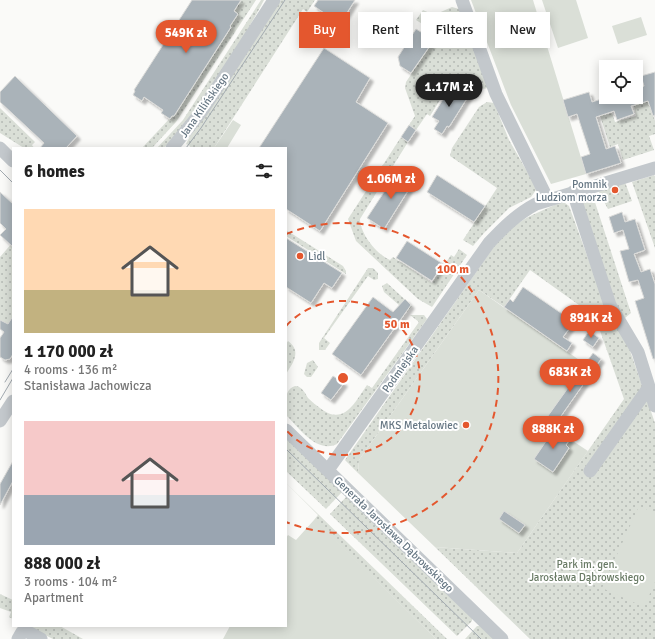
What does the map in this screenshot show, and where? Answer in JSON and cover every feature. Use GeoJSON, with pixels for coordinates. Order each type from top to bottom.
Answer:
{"type":"FeatureCollection","features":[{"type":"Feature","properties":{"kind":"street","name":"Jana Kilińskiego"},"geometry":{"type":"LineString","coordinates":[[173,147],[202,111],[274,0]]}},
{"type":"Feature","properties":{"kind":"street"},"geometry":{"type":"LineString","coordinates":[[462,0],[496,94],[548,200]]}},
{"type":"Feature","properties":{"kind":"street"},"geometry":{"type":"LineString","coordinates":[[0,148],[12,160]]}},
{"type":"Feature","properties":{"kind":"street","name":"Podmiejska"},"geometry":{"type":"LineString","coordinates":[[328,470],[489,243],[506,225],[524,211],[548,200],[655,168]]}},
{"type":"Feature","properties":{"kind":"street"},"geometry":{"type":"LineString","coordinates":[[573,192],[610,305],[638,352],[655,406]]}},
{"type":"Feature","properties":{"kind":"street"},"geometry":{"type":"LineString","coordinates":[[590,471],[649,387]]}},
{"type":"Feature","properties":{"kind":"street"},"geometry":{"type":"LineString","coordinates":[[0,421],[12,403]]}},
{"type":"Feature","properties":{"kind":"street","name":"Generała Jarosława Dąbrowskiego"},"geometry":{"type":"LineString","coordinates":[[287,431],[502,639]]}},
{"type":"Feature","properties":{"kind":"street"},"geometry":{"type":"LineString","coordinates":[[22,635],[41,639]]}},
{"type":"Feature","properties":{"kind":"green space"},"geometry":{"type":"Polygon","coordinates":[[[241,0],[256,0],[176,122],[153,147],[143,147],[172,116],[174,116],[231,28],[230,26],[238,14],[234,11],[241,0]]]}},
{"type":"Feature","properties":{"kind":"green space"},"geometry":{"type":"Polygon","coordinates":[[[261,0],[264,0],[243,38],[207,94],[166,146],[158,147],[183,120],[261,0]]]}},
{"type":"Feature","properties":{"kind":"green space"},"geometry":{"type":"Polygon","coordinates":[[[281,0],[315,0],[307,12],[303,9],[301,12],[299,12],[299,15],[215,147],[190,147],[186,144],[281,0]]]}},
{"type":"Feature","properties":{"kind":"green space"},"geometry":{"type":"Polygon","coordinates":[[[471,0],[533,0],[537,12],[495,12],[495,48],[548,48],[586,174],[551,184],[511,105],[487,42],[487,12],[476,12],[471,0]]]}},
{"type":"Feature","properties":{"kind":"green space"},"geometry":{"type":"Polygon","coordinates":[[[542,0],[576,0],[588,38],[558,48],[550,24],[550,12],[546,12],[542,0]]]}},
{"type":"Feature","properties":{"kind":"green space"},"geometry":{"type":"Polygon","coordinates":[[[452,7],[459,9],[460,12],[441,12],[452,7]]]}},
{"type":"Feature","properties":{"kind":"green space"},"geometry":{"type":"Polygon","coordinates":[[[421,13],[421,23],[416,20],[421,13]]]}},
{"type":"Feature","properties":{"kind":"green space"},"geometry":{"type":"Polygon","coordinates":[[[641,17],[647,35],[618,44],[612,26],[641,17]]]}},
{"type":"Feature","properties":{"kind":"green space"},"geometry":{"type":"Polygon","coordinates":[[[429,48],[473,48],[488,88],[478,89],[466,86],[453,79],[430,116],[427,114],[416,130],[409,125],[415,116],[405,88],[406,82],[429,48]]]}},
{"type":"Feature","properties":{"kind":"green space"},"geometry":{"type":"Polygon","coordinates":[[[646,94],[655,121],[655,134],[649,136],[654,150],[623,160],[618,144],[610,147],[598,109],[603,108],[605,115],[612,113],[615,122],[636,116],[634,106],[643,104],[643,95],[646,94]]]}},
{"type":"Feature","properties":{"kind":"green space"},"geometry":{"type":"Polygon","coordinates":[[[487,102],[494,103],[509,140],[536,187],[536,190],[531,197],[509,208],[473,246],[463,240],[497,188],[450,156],[452,148],[479,107],[487,102]]]}},
{"type":"Feature","properties":{"kind":"green space"},"geometry":{"type":"Polygon","coordinates":[[[0,108],[35,142],[32,145],[33,147],[22,147],[0,133],[0,108]]]}},
{"type":"Feature","properties":{"kind":"green space"},"geometry":{"type":"Polygon","coordinates":[[[233,120],[241,125],[228,147],[215,147],[233,120]]]}},
{"type":"Feature","properties":{"kind":"green space"},"geometry":{"type":"Polygon","coordinates":[[[401,137],[408,142],[360,219],[361,225],[366,237],[379,253],[390,260],[393,257],[432,283],[451,255],[454,257],[459,249],[467,255],[432,307],[418,299],[356,241],[348,219],[401,137]]]}},
{"type":"Feature","properties":{"kind":"green space"},"geometry":{"type":"Polygon","coordinates":[[[654,175],[655,176],[655,248],[632,182],[654,175]]]}},
{"type":"Feature","properties":{"kind":"green space"},"geometry":{"type":"Polygon","coordinates":[[[625,182],[632,201],[608,209],[602,198],[600,199],[599,190],[625,182]]]}},
{"type":"Feature","properties":{"kind":"green space"},"geometry":{"type":"Polygon","coordinates":[[[592,193],[631,313],[625,318],[617,309],[582,202],[583,196],[592,193]]]}},
{"type":"Feature","properties":{"kind":"green space"},"geometry":{"type":"Polygon","coordinates":[[[559,203],[565,203],[569,206],[607,310],[593,315],[530,270],[504,307],[479,290],[359,460],[358,473],[345,460],[495,245],[515,225],[528,217],[559,203]]]}},
{"type":"Feature","properties":{"kind":"green space"},"geometry":{"type":"Polygon","coordinates":[[[287,231],[343,266],[346,274],[287,237],[287,231]]]}},
{"type":"Feature","properties":{"kind":"green space"},"geometry":{"type":"Polygon","coordinates":[[[12,243],[12,326],[0,320],[0,257],[12,243]]]}},
{"type":"Feature","properties":{"kind":"green space"},"geometry":{"type":"Polygon","coordinates":[[[368,268],[373,268],[378,273],[378,279],[374,280],[368,276],[324,338],[330,343],[325,350],[319,350],[319,343],[368,268]]]}},
{"type":"Feature","properties":{"kind":"green space"},"geometry":{"type":"Polygon","coordinates":[[[387,283],[412,306],[407,312],[384,292],[382,286],[387,283]]]}},
{"type":"Feature","properties":{"kind":"green space","name":"MKS Metalowiec"},"geometry":{"type":"Polygon","coordinates":[[[479,290],[585,364],[544,422],[588,451],[517,553],[435,547],[358,473],[359,460],[479,290]]]}},
{"type":"Feature","properties":{"kind":"green space"},"geometry":{"type":"Polygon","coordinates":[[[410,315],[424,315],[427,319],[337,444],[322,446],[316,443],[303,433],[287,416],[287,394],[291,388],[295,386],[300,387],[311,401],[328,413],[336,415],[342,414],[348,410],[367,385],[372,388],[419,322],[410,315]]]}},
{"type":"Feature","properties":{"kind":"green space","name":"Park im. gen. Jarosława Dąbrowskiego"},"geometry":{"type":"Polygon","coordinates":[[[612,318],[627,342],[655,423],[655,639],[530,639],[435,547],[517,553],[624,399],[598,325],[612,318]]]}},
{"type":"Feature","properties":{"kind":"green space"},"geometry":{"type":"Polygon","coordinates":[[[288,341],[295,349],[295,357],[287,372],[288,341]]]}},
{"type":"Feature","properties":{"kind":"green space"},"geometry":{"type":"Polygon","coordinates":[[[313,360],[318,367],[311,377],[307,377],[304,374],[307,363],[313,360]]]}},
{"type":"Feature","properties":{"kind":"green space"},"geometry":{"type":"Polygon","coordinates":[[[287,438],[342,492],[326,509],[287,472],[287,438]]]}},
{"type":"Feature","properties":{"kind":"green space"},"geometry":{"type":"Polygon","coordinates":[[[287,484],[447,639],[436,639],[314,520],[318,515],[287,484]]]}},
{"type":"Feature","properties":{"kind":"green space"},"geometry":{"type":"Polygon","coordinates":[[[347,496],[472,618],[472,621],[457,636],[330,514],[347,496]]]}},
{"type":"Feature","properties":{"kind":"green space"},"geometry":{"type":"Polygon","coordinates":[[[639,506],[655,513],[655,582],[644,607],[602,588],[639,506]]]}},
{"type":"Feature","properties":{"kind":"green space"},"geometry":{"type":"Polygon","coordinates":[[[315,520],[436,639],[223,639],[229,627],[287,627],[287,536],[288,535],[296,540],[315,520]]]}},
{"type":"Feature","properties":{"kind":"green space"},"geometry":{"type":"Polygon","coordinates":[[[0,594],[12,600],[12,618],[9,617],[11,612],[0,608],[0,594]]]}},
{"type":"Feature","properties":{"kind":"green space"},"geometry":{"type":"Polygon","coordinates":[[[477,626],[480,626],[494,639],[465,639],[477,626]]]}},
{"type":"Feature","properties":{"kind":"green space"},"geometry":{"type":"Polygon","coordinates":[[[29,627],[62,627],[83,639],[53,639],[29,627]]]}},
{"type":"Feature","properties":{"kind":"building"},"geometry":{"type":"Polygon","coordinates":[[[192,0],[241,0],[234,11],[238,14],[230,26],[231,27],[174,116],[170,119],[161,113],[163,110],[144,97],[142,101],[133,95],[134,90],[192,0]]]}},
{"type":"Feature","properties":{"kind":"building"},"geometry":{"type":"Polygon","coordinates":[[[318,0],[355,0],[348,12],[323,12],[314,6],[318,0]]]}},
{"type":"Feature","properties":{"kind":"building"},"geometry":{"type":"Polygon","coordinates":[[[416,29],[421,32],[421,48],[428,48],[411,73],[400,66],[398,57],[404,48],[413,48],[413,34],[416,29]]]}},
{"type":"Feature","properties":{"kind":"building"},"geometry":{"type":"Polygon","coordinates":[[[324,48],[370,78],[356,102],[388,123],[320,231],[287,210],[287,147],[260,147],[324,48]]]}},
{"type":"Feature","properties":{"kind":"building"},"geometry":{"type":"Polygon","coordinates":[[[655,72],[655,115],[653,116],[648,101],[643,102],[643,75],[655,72]]]}},
{"type":"Feature","properties":{"kind":"building"},"geometry":{"type":"Polygon","coordinates":[[[15,76],[77,136],[67,147],[41,147],[44,143],[0,102],[0,92],[15,76]]]}},
{"type":"Feature","properties":{"kind":"building"},"geometry":{"type":"Polygon","coordinates":[[[452,85],[469,95],[449,127],[447,126],[442,134],[434,129],[439,121],[432,117],[452,85]]]}},
{"type":"Feature","properties":{"kind":"building"},"geometry":{"type":"Polygon","coordinates":[[[589,92],[592,102],[599,100],[599,104],[638,104],[631,106],[634,114],[617,120],[614,111],[596,117],[606,149],[615,146],[621,163],[586,174],[581,157],[590,154],[577,114],[568,117],[563,100],[589,92]]]}},
{"type":"Feature","properties":{"kind":"building"},"geometry":{"type":"Polygon","coordinates":[[[409,125],[416,130],[408,142],[401,137],[409,125]]]}},
{"type":"Feature","properties":{"kind":"building"},"geometry":{"type":"Polygon","coordinates":[[[398,171],[414,181],[384,229],[367,218],[398,171]]]}},
{"type":"Feature","properties":{"kind":"building"},"geometry":{"type":"Polygon","coordinates":[[[437,175],[485,206],[474,222],[427,192],[437,175]]]}},
{"type":"Feature","properties":{"kind":"building"},"geometry":{"type":"Polygon","coordinates":[[[0,192],[12,203],[12,246],[0,235],[6,229],[0,223],[0,192]]]}},
{"type":"Feature","properties":{"kind":"building"},"geometry":{"type":"Polygon","coordinates":[[[622,212],[625,222],[635,219],[645,250],[634,254],[641,272],[650,269],[655,284],[655,359],[653,359],[635,301],[644,298],[638,280],[629,282],[620,251],[629,249],[623,230],[614,233],[609,217],[622,212]]]}},
{"type":"Feature","properties":{"kind":"building","name":"Lidl"},"geometry":{"type":"Polygon","coordinates":[[[287,239],[342,273],[332,288],[324,283],[311,303],[287,288],[287,239]]]}},
{"type":"Feature","properties":{"kind":"building"},"geometry":{"type":"Polygon","coordinates":[[[407,241],[443,264],[432,281],[396,258],[407,241]]]}},
{"type":"Feature","properties":{"kind":"building"},"geometry":{"type":"Polygon","coordinates":[[[523,287],[574,322],[563,337],[572,343],[567,351],[504,307],[510,299],[513,302],[523,287]]]}},
{"type":"Feature","properties":{"kind":"building"},"geometry":{"type":"Polygon","coordinates":[[[373,297],[393,312],[405,299],[411,305],[361,375],[332,354],[373,297]]]}},
{"type":"Feature","properties":{"kind":"building"},"geometry":{"type":"Polygon","coordinates":[[[12,318],[12,356],[10,359],[5,360],[0,357],[0,338],[4,332],[0,329],[0,320],[8,324],[12,318]]]}},
{"type":"Feature","properties":{"kind":"building"},"geometry":{"type":"Polygon","coordinates":[[[589,331],[599,338],[593,347],[583,340],[589,331]]]}},
{"type":"Feature","properties":{"kind":"building"},"geometry":{"type":"Polygon","coordinates":[[[593,353],[601,359],[549,433],[540,427],[593,353]]]}},
{"type":"Feature","properties":{"kind":"building"},"geometry":{"type":"Polygon","coordinates":[[[333,376],[344,383],[331,400],[321,393],[333,376]]]}},
{"type":"Feature","properties":{"kind":"building"},"geometry":{"type":"Polygon","coordinates":[[[555,428],[570,439],[566,445],[569,448],[553,472],[534,459],[555,428]]]}},
{"type":"Feature","properties":{"kind":"building"},"geometry":{"type":"Polygon","coordinates":[[[12,463],[12,483],[0,505],[0,484],[12,463]]]}},
{"type":"Feature","properties":{"kind":"building"},"geometry":{"type":"Polygon","coordinates":[[[504,511],[525,525],[519,533],[499,519],[504,511]]]}},
{"type":"Feature","properties":{"kind":"tram line"},"geometry":{"type":"LineString","coordinates":[[187,147],[201,128],[285,0]]}},
{"type":"Feature","properties":{"kind":"tram line"},"geometry":{"type":"LineString","coordinates":[[0,170],[12,182]]}},
{"type":"Feature","properties":{"kind":"tram line"},"geometry":{"type":"LineString","coordinates":[[5,382],[12,371]]}},
{"type":"Feature","properties":{"kind":"tram line"},"geometry":{"type":"LineString","coordinates":[[0,400],[12,380]]}},
{"type":"Feature","properties":{"kind":"tram line"},"geometry":{"type":"LineString","coordinates":[[287,450],[481,639]]}},
{"type":"Feature","properties":{"kind":"place","name":"Pomnik Ludziom morza"},"geometry":{"type":"Point","coordinates":[615,190]}},
{"type":"Feature","properties":{"kind":"place","name":"Lidl"},"geometry":{"type":"Point","coordinates":[300,256]}},
{"type":"Feature","properties":{"kind":"place","name":"MKS Metalowiec"},"geometry":{"type":"Point","coordinates":[466,425]}}]}
